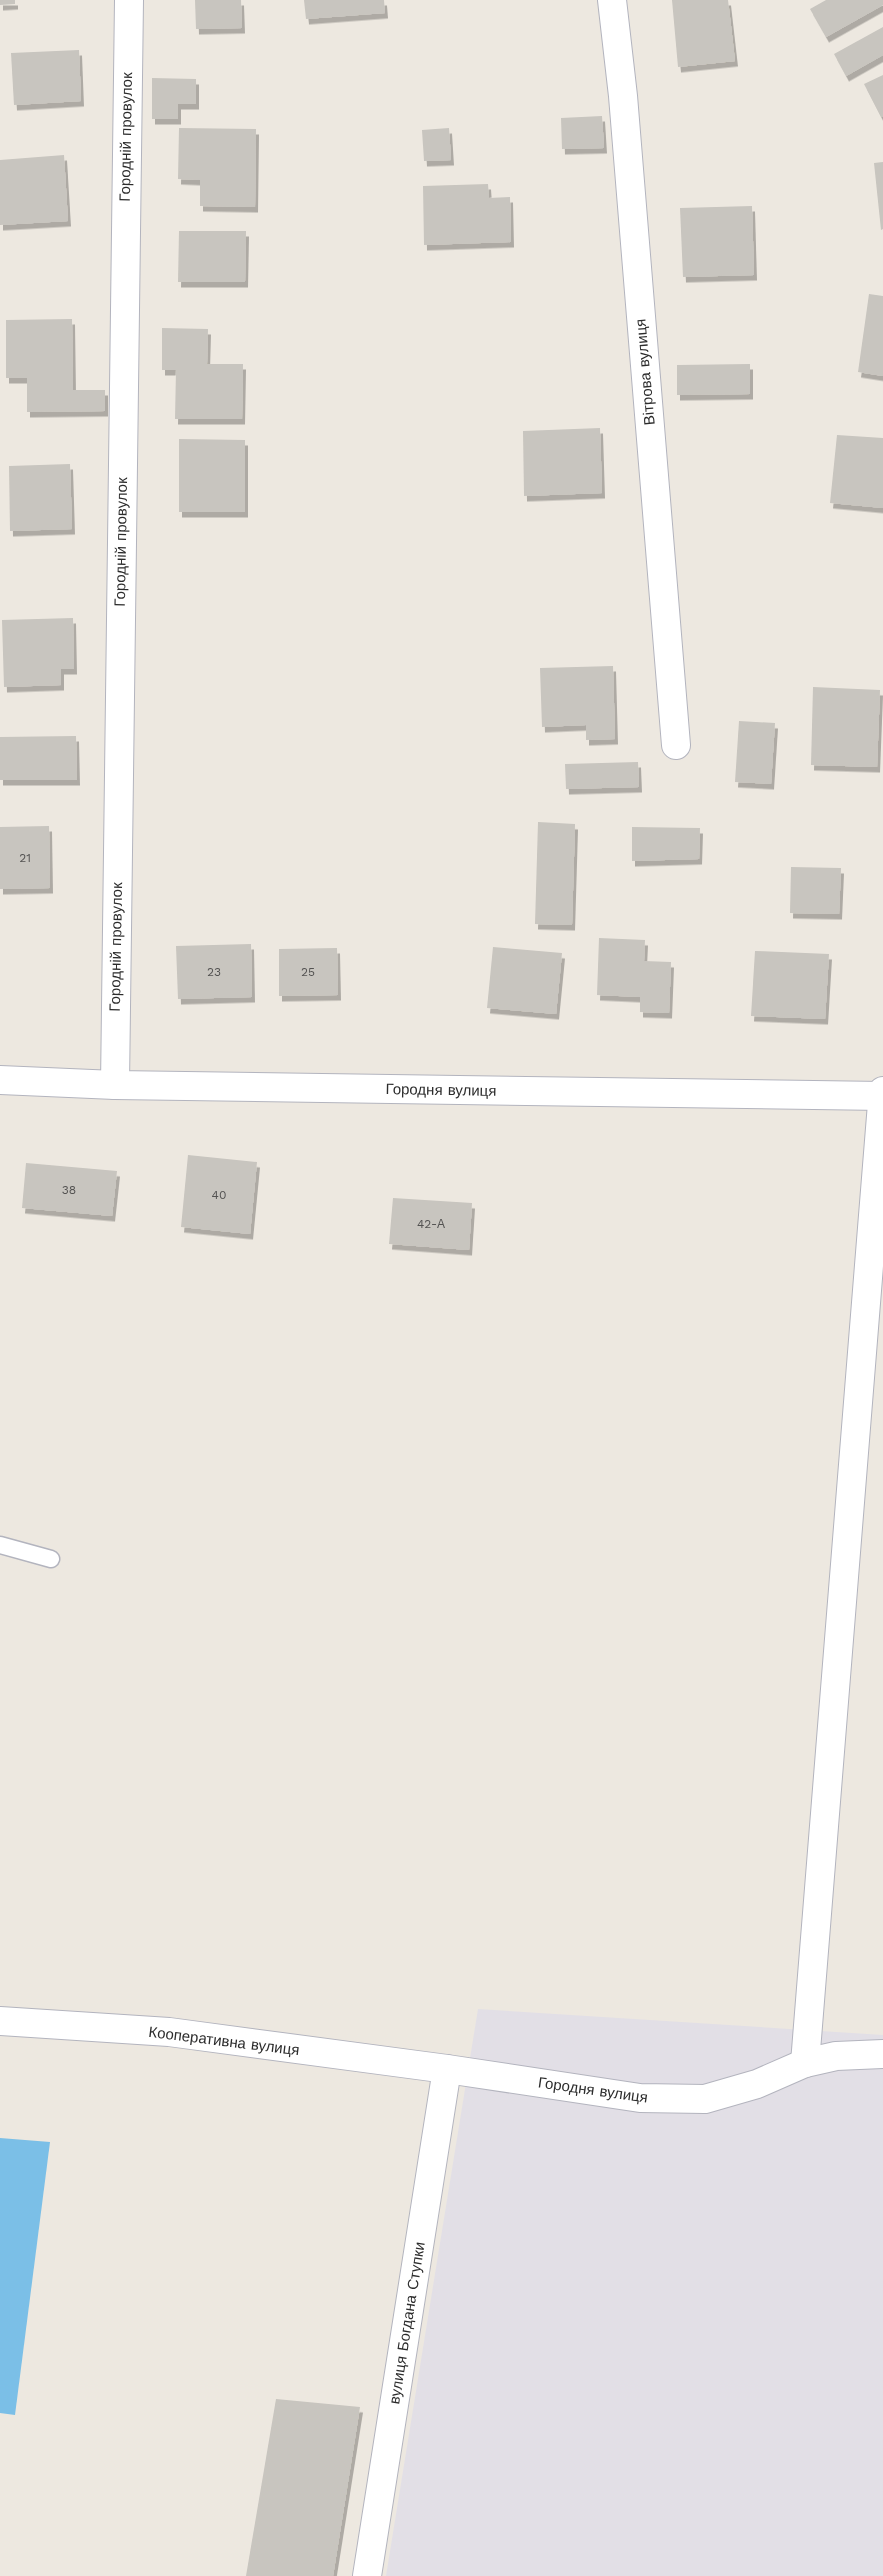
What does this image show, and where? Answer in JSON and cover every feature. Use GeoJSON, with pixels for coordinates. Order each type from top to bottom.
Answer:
{"type":"FeatureCollection","features":[{"type":"Feature","properties":{"kind":"street","name":"Городній провулок"},"geometry":{"type":"LineString","coordinates":[[115,1085],[129,0]]}},
{"type":"Feature","properties":{"kind":"street","name":"Вітрова вулиця"},"geometry":{"type":"LineString","coordinates":[[612,0],[623,96],[676,745]]}},
{"type":"Feature","properties":{"kind":"street","name":"Городня вулиця"},"geometry":{"type":"LineString","coordinates":[[0,1080],[115,1085],[883,1096]]}},
{"type":"Feature","properties":{"kind":"street"},"geometry":{"type":"LineString","coordinates":[[805,2063],[883,1091]]}},
{"type":"Feature","properties":{"kind":"street","name":"Кооперативна вулиця"},"geometry":{"type":"LineString","coordinates":[[0,2021],[169,2032],[446,2069]]}},
{"type":"Feature","properties":{"kind":"street","name":"Городня вулиця"},"geometry":{"type":"LineString","coordinates":[[446,2069],[640,2098],[705,2099],[757,2084],[805,2063],[836,2056],[883,2054]]}},
{"type":"Feature","properties":{"kind":"street","name":"вулиця Богдана Ступки"},"geometry":{"type":"LineString","coordinates":[[367,2576],[446,2069]]}},
{"type":"Feature","properties":{"kind":"lane"},"geometry":{"type":"LineString","coordinates":[[0,1545],[51,1559]]}},
{"type":"Feature","properties":{"kind":"shaded area"},"geometry":{"type":"Polygon","coordinates":[[[478,2009],[883,2035],[883,2576],[386,2576],[478,2009]]]}},
{"type":"Feature","properties":{"kind":"water"},"geometry":{"type":"Polygon","coordinates":[[[0,2138],[50,2142],[15,2415],[0,2413],[0,2138]]]}},
{"type":"Feature","properties":{"kind":"building"},"geometry":{"type":"Polygon","coordinates":[[[0,0],[15,0],[15,4],[0,5],[0,0]]]}},
{"type":"Feature","properties":{"kind":"building"},"geometry":{"type":"Polygon","coordinates":[[[195,0],[241,0],[242,28],[196,29],[195,0]]]}},
{"type":"Feature","properties":{"kind":"building"},"geometry":{"type":"Polygon","coordinates":[[[304,0],[384,0],[385,13],[306,19],[304,0]]]}},
{"type":"Feature","properties":{"kind":"building"},"geometry":{"type":"Polygon","coordinates":[[[672,0],[728,0],[735,61],[678,67],[672,0]]]}},
{"type":"Feature","properties":{"kind":"building"},"geometry":{"type":"Polygon","coordinates":[[[826,0],[883,0],[883,5],[826,37],[810,9],[826,0]]]}},
{"type":"Feature","properties":{"kind":"building"},"geometry":{"type":"Polygon","coordinates":[[[883,27],[883,55],[846,76],[834,54],[883,27]]]}},
{"type":"Feature","properties":{"kind":"building"},"geometry":{"type":"Polygon","coordinates":[[[79,50],[81,101],[14,105],[11,53],[79,50]]]}},
{"type":"Feature","properties":{"kind":"building"},"geometry":{"type":"Polygon","coordinates":[[[883,75],[883,116],[881,117],[864,84],[883,75]]]}},
{"type":"Feature","properties":{"kind":"building"},"geometry":{"type":"Polygon","coordinates":[[[152,78],[196,79],[196,104],[178,104],[178,119],[152,119],[152,78]]]}},
{"type":"Feature","properties":{"kind":"building"},"geometry":{"type":"Polygon","coordinates":[[[602,116],[604,148],[562,149],[561,118],[602,116]]]}},
{"type":"Feature","properties":{"kind":"building"},"geometry":{"type":"Polygon","coordinates":[[[179,128],[256,129],[255,207],[200,206],[200,180],[178,179],[179,128]]]}},
{"type":"Feature","properties":{"kind":"building"},"geometry":{"type":"Polygon","coordinates":[[[449,128],[451,160],[424,161],[422,130],[449,128]]]}},
{"type":"Feature","properties":{"kind":"building"},"geometry":{"type":"Polygon","coordinates":[[[64,155],[68,221],[0,225],[0,160],[64,155]]]}},
{"type":"Feature","properties":{"kind":"building"},"geometry":{"type":"Polygon","coordinates":[[[883,162],[883,229],[881,230],[874,163],[883,162]]]}},
{"type":"Feature","properties":{"kind":"building"},"geometry":{"type":"Polygon","coordinates":[[[488,184],[489,198],[510,197],[511,242],[424,245],[423,186],[488,184]]]}},
{"type":"Feature","properties":{"kind":"building"},"geometry":{"type":"Polygon","coordinates":[[[752,206],[754,275],[683,277],[680,208],[752,206]]]}},
{"type":"Feature","properties":{"kind":"building"},"geometry":{"type":"Polygon","coordinates":[[[179,231],[246,231],[245,282],[178,282],[179,231]]]}},
{"type":"Feature","properties":{"kind":"building"},"geometry":{"type":"Polygon","coordinates":[[[869,294],[883,296],[883,376],[858,372],[869,294]]]}},
{"type":"Feature","properties":{"kind":"building"},"geometry":{"type":"Polygon","coordinates":[[[72,319],[73,390],[105,390],[105,411],[27,412],[27,378],[6,378],[6,320],[72,319]]]}},
{"type":"Feature","properties":{"kind":"building"},"geometry":{"type":"Polygon","coordinates":[[[162,328],[208,329],[207,364],[243,364],[242,419],[175,419],[176,370],[162,370],[162,328]]]}},
{"type":"Feature","properties":{"kind":"building"},"geometry":{"type":"Polygon","coordinates":[[[750,364],[750,394],[677,395],[677,365],[750,364]]]}},
{"type":"Feature","properties":{"kind":"building"},"geometry":{"type":"Polygon","coordinates":[[[600,428],[602,493],[524,496],[523,431],[600,428]]]}},
{"type":"Feature","properties":{"kind":"building"},"geometry":{"type":"Polygon","coordinates":[[[837,435],[883,438],[883,508],[830,503],[837,435]]]}},
{"type":"Feature","properties":{"kind":"building"},"geometry":{"type":"Polygon","coordinates":[[[179,439],[245,440],[245,512],[179,512],[179,439]]]}},
{"type":"Feature","properties":{"kind":"building"},"geometry":{"type":"Polygon","coordinates":[[[70,464],[72,529],[10,531],[9,466],[70,464]]]}},
{"type":"Feature","properties":{"kind":"building"},"geometry":{"type":"Polygon","coordinates":[[[73,618],[74,669],[61,669],[61,685],[4,687],[2,620],[73,618]]]}},
{"type":"Feature","properties":{"kind":"building"},"geometry":{"type":"Polygon","coordinates":[[[613,666],[615,739],[586,740],[586,725],[542,727],[540,668],[613,666]]]}},
{"type":"Feature","properties":{"kind":"building"},"geometry":{"type":"Polygon","coordinates":[[[813,687],[880,690],[877,767],[811,765],[813,687]]]}},
{"type":"Feature","properties":{"kind":"building"},"geometry":{"type":"Polygon","coordinates":[[[739,721],[775,723],[771,784],[735,782],[739,721]]]}},
{"type":"Feature","properties":{"kind":"building"},"geometry":{"type":"Polygon","coordinates":[[[76,736],[77,780],[0,780],[0,737],[76,736]]]}},
{"type":"Feature","properties":{"kind":"building"},"geometry":{"type":"Polygon","coordinates":[[[638,762],[639,787],[566,789],[565,764],[638,762]]]}},
{"type":"Feature","properties":{"kind":"building"},"geometry":{"type":"Polygon","coordinates":[[[538,822],[575,824],[572,925],[535,924],[538,822]]]}},
{"type":"Feature","properties":{"kind":"building"},"geometry":{"type":"Polygon","coordinates":[[[49,826],[50,888],[0,889],[0,827],[49,826]]]}},
{"type":"Feature","properties":{"kind":"building"},"geometry":{"type":"Polygon","coordinates":[[[632,827],[700,828],[699,859],[632,861],[632,827]]]}},
{"type":"Feature","properties":{"kind":"building"},"geometry":{"type":"Polygon","coordinates":[[[791,867],[841,868],[839,914],[790,913],[791,867]]]}},
{"type":"Feature","properties":{"kind":"building"},"geometry":{"type":"Polygon","coordinates":[[[599,938],[645,940],[644,961],[671,962],[669,1013],[640,1012],[640,997],[597,995],[599,938]]]}},
{"type":"Feature","properties":{"kind":"building"},"geometry":{"type":"Polygon","coordinates":[[[251,944],[252,997],[178,999],[176,946],[251,944]]]}},
{"type":"Feature","properties":{"kind":"building"},"geometry":{"type":"Polygon","coordinates":[[[493,947],[562,953],[556,1014],[487,1008],[493,947]]]}},
{"type":"Feature","properties":{"kind":"building"},"geometry":{"type":"Polygon","coordinates":[[[337,948],[338,995],[279,996],[279,949],[337,948]]]}},
{"type":"Feature","properties":{"kind":"building"},"geometry":{"type":"Polygon","coordinates":[[[755,951],[829,954],[825,1019],[751,1016],[755,951]]]}},
{"type":"Feature","properties":{"kind":"building"},"geometry":{"type":"Polygon","coordinates":[[[188,1155],[257,1162],[250,1234],[181,1227],[188,1155]]]}},
{"type":"Feature","properties":{"kind":"building"},"geometry":{"type":"Polygon","coordinates":[[[26,1163],[117,1171],[112,1216],[22,1208],[26,1163]]]}},
{"type":"Feature","properties":{"kind":"building"},"geometry":{"type":"Polygon","coordinates":[[[393,1198],[472,1203],[469,1250],[389,1244],[393,1198]]]}},
{"type":"Feature","properties":{"kind":"building"},"geometry":{"type":"Polygon","coordinates":[[[276,2399],[360,2407],[333,2576],[246,2576],[276,2399]]]}}]}
